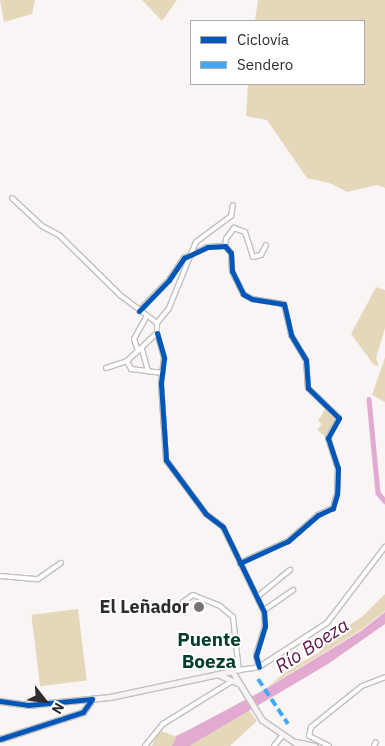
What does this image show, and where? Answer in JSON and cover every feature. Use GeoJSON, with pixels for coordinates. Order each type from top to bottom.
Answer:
{"type":"FeatureCollection","features":[{"type":"Feature","properties":{"kind":"street"},"geometry":{"type":"LineString","coordinates":[[12,198],[42,226],[59,235],[139,311],[157,323]]}},
{"type":"Feature","properties":{"kind":"street"},"geometry":{"type":"LineString","coordinates":[[233,205],[231,216],[200,237],[190,254],[169,308],[157,323],[157,333],[163,349],[164,452],[168,466],[206,514],[223,527],[263,611],[265,626],[256,656],[259,667]]}},
{"type":"Feature","properties":{"kind":"street"},"geometry":{"type":"LineString","coordinates":[[240,563],[288,541],[318,515],[333,508],[337,494],[338,468],[328,438],[339,418],[308,388],[306,360],[291,336],[284,304],[252,299],[237,286],[232,271],[231,253],[225,246],[226,239],[234,228],[245,232],[253,257],[263,253],[266,245]]}},
{"type":"Feature","properties":{"kind":"street"},"geometry":{"type":"LineString","coordinates":[[139,311],[190,254],[208,248],[225,246]]}},
{"type":"Feature","properties":{"kind":"street"},"geometry":{"type":"LineString","coordinates":[[146,317],[134,339],[148,371]]}},
{"type":"Feature","properties":{"kind":"street"},"geometry":{"type":"LineString","coordinates":[[106,368],[127,361],[157,333]]}},
{"type":"Feature","properties":{"kind":"street"},"geometry":{"type":"LineString","coordinates":[[127,361],[131,369],[163,373]]}},
{"type":"Feature","properties":{"kind":"street"},"geometry":{"type":"LineString","coordinates":[[0,740],[89,704],[219,675],[232,676],[259,667],[327,623],[350,596],[385,547]]}},
{"type":"Feature","properties":{"kind":"street"},"geometry":{"type":"LineString","coordinates":[[0,576],[38,579],[61,563]]}},
{"type":"Feature","properties":{"kind":"street"},"geometry":{"type":"LineString","coordinates":[[257,598],[290,570]]}},
{"type":"Feature","properties":{"kind":"street"},"geometry":{"type":"LineString","coordinates":[[263,611],[293,590]]}},
{"type":"Feature","properties":{"kind":"street"},"geometry":{"type":"LineString","coordinates":[[145,746],[163,724],[227,686],[232,676],[233,617],[220,606],[193,594],[183,602]]}},
{"type":"Feature","properties":{"kind":"street"},"geometry":{"type":"LineString","coordinates":[[232,676],[268,725],[300,746]]}},
{"type":"Feature","properties":{"kind":"street"},"geometry":{"type":"LineString","coordinates":[[317,745],[308,732],[311,727],[362,686],[385,676]]}},
{"type":"Feature","properties":{"kind":"street"},"geometry":{"type":"LineString","coordinates":[[0,701],[28,705],[89,704]]}},
{"type":"Feature","properties":{"kind":"street"},"geometry":{"type":"LineString","coordinates":[[274,746],[283,735]]}},
{"type":"Feature","properties":{"kind":"street"},"geometry":{"type":"LineString","coordinates":[[308,745],[312,738]]}},
{"type":"Feature","properties":{"kind":"street"},"geometry":{"type":"LineString","coordinates":[[293,742],[329,746]]}},
{"type":"Feature","properties":{"kind":"shaded area"},"geometry":{"type":"Polygon","coordinates":[[[0,0],[35,0],[32,14],[4,22],[0,0]]]}},
{"type":"Feature","properties":{"kind":"shaded area"},"geometry":{"type":"Polygon","coordinates":[[[142,0],[177,0],[162,21],[142,0]]]}},
{"type":"Feature","properties":{"kind":"shaded area"},"geometry":{"type":"Polygon","coordinates":[[[258,0],[385,0],[385,188],[377,185],[347,192],[330,183],[307,178],[267,120],[246,116],[248,85],[365,85],[365,20],[255,20],[258,0]]]}},
{"type":"Feature","properties":{"kind":"shaded area"},"geometry":{"type":"Polygon","coordinates":[[[376,287],[385,290],[385,328],[376,358],[379,366],[374,365],[351,334],[376,287]]]}},
{"type":"Feature","properties":{"kind":"shaded area"},"geometry":{"type":"Polygon","coordinates":[[[385,357],[385,402],[372,395],[385,357]]]}},
{"type":"Feature","properties":{"kind":"shaded area"},"geometry":{"type":"Polygon","coordinates":[[[325,409],[338,418],[326,437],[317,430],[322,424],[318,421],[325,409]]]}},
{"type":"Feature","properties":{"kind":"shaded area"},"geometry":{"type":"Polygon","coordinates":[[[385,594],[385,611],[361,630],[266,688],[289,669],[320,652],[317,645],[362,617],[385,594]]]}},
{"type":"Feature","properties":{"kind":"shaded area"},"geometry":{"type":"Polygon","coordinates":[[[78,609],[87,680],[40,686],[31,615],[78,609]]]}},
{"type":"Feature","properties":{"kind":"shaded area"},"geometry":{"type":"Polygon","coordinates":[[[385,612],[385,624],[328,664],[189,746],[172,746],[177,736],[262,691],[361,631],[385,612]]]}},
{"type":"Feature","properties":{"kind":"shaded area"},"geometry":{"type":"Polygon","coordinates":[[[242,701],[257,721],[230,746],[152,746],[158,730],[175,736],[211,721],[242,701]]]}},
{"type":"Feature","properties":{"kind":"waterway"},"geometry":{"type":"LineString","coordinates":[[369,399],[378,493],[385,501]]}},
{"type":"Feature","properties":{"kind":"marked path"},"geometry":{"type":"LineString","coordinates":[[258,679],[288,724]]}},
{"type":"Feature","properties":{"kind":"cycle path"},"geometry":{"type":"LineString","coordinates":[[139,311],[169,280],[184,258],[208,247],[225,246],[231,253],[232,271],[243,294],[252,299],[284,304],[291,335],[306,360],[308,388],[339,418],[328,438],[338,468],[337,494],[333,508],[318,515],[288,541],[240,563]]}},
{"type":"Feature","properties":{"kind":"cycle path"},"geometry":{"type":"LineString","coordinates":[[157,333],[164,358],[161,384],[166,460],[206,514],[223,527],[264,612],[265,626],[256,656],[259,667]]}},
{"type":"Feature","properties":{"kind":"cycle path"},"geometry":{"type":"LineString","coordinates":[[0,701],[28,705],[92,699]]}},
{"type":"Feature","properties":{"kind":"cycle path"},"geometry":{"type":"LineString","coordinates":[[0,739],[83,712],[92,699]]}},
{"type":"Feature","properties":{"kind":"place","name":"El Leñador"},"geometry":{"type":"Point","coordinates":[199,607]}},
{"type":"Feature","properties":{"kind":"district","name":"Puente Boeza"},"geometry":{"type":"Point","coordinates":[209,651]}},
{"type":"Feature","properties":{"kind":"water label","name":"Río Boeza"},"geometry":{"type":"Point","coordinates":[312,646]}}]}
